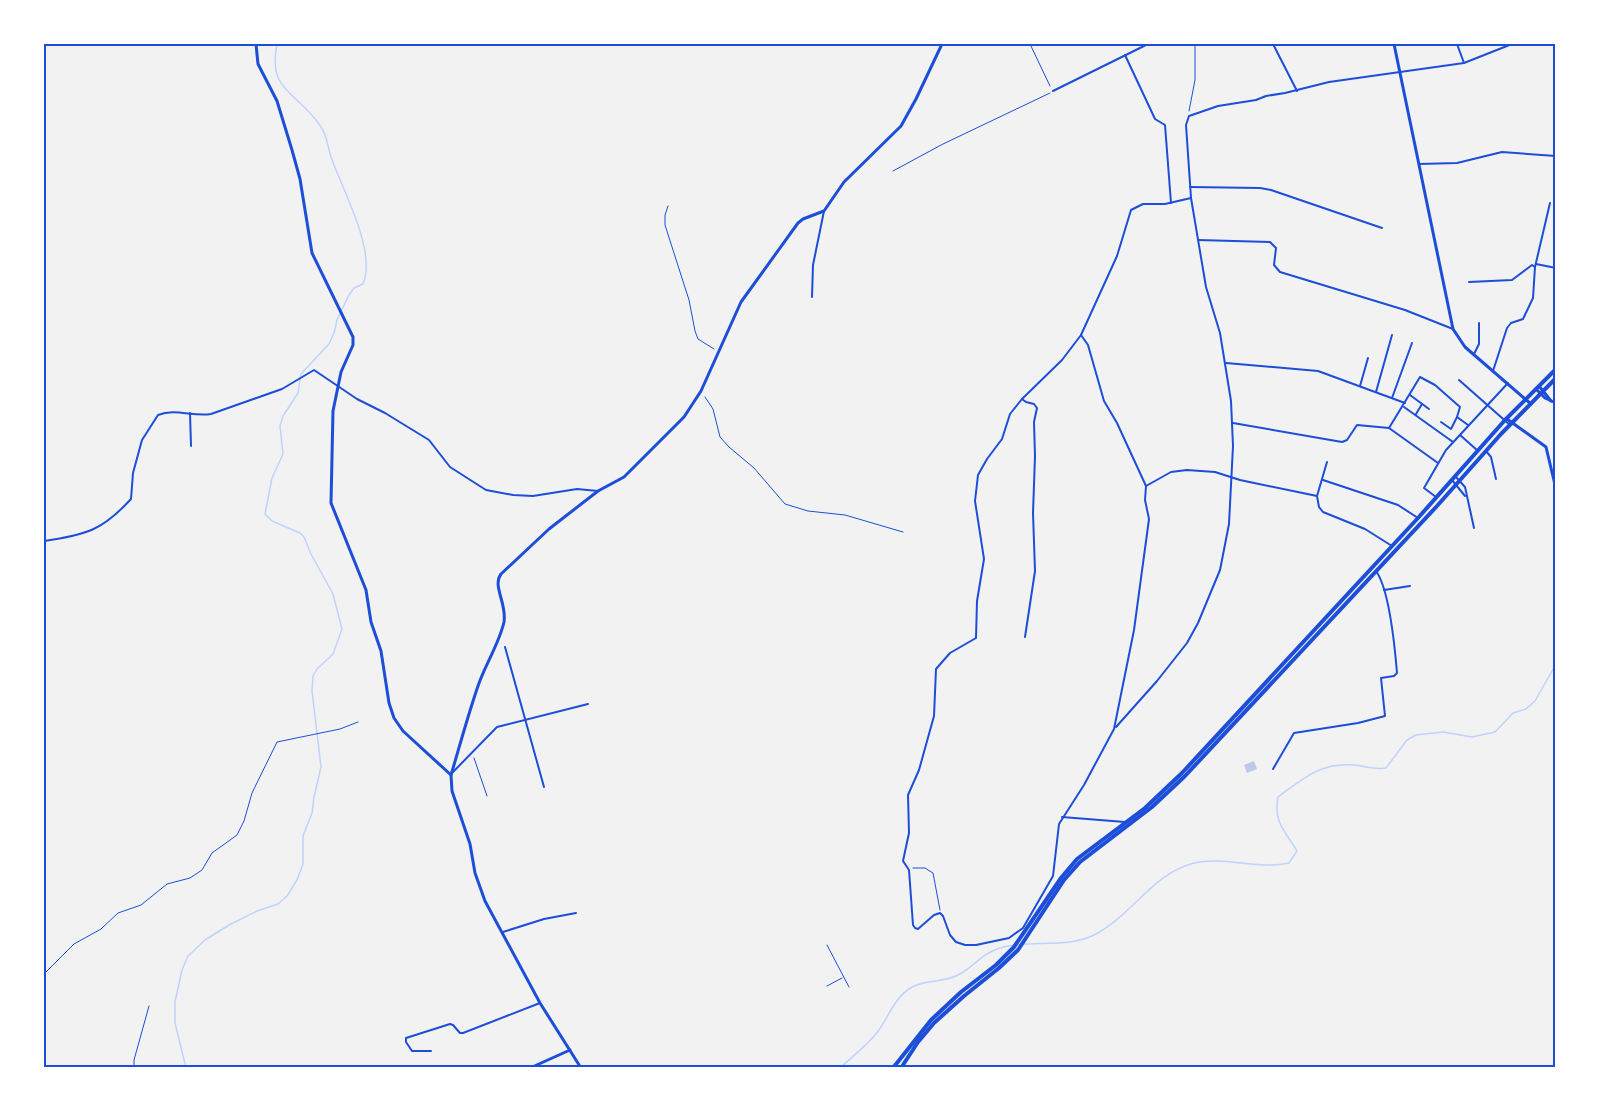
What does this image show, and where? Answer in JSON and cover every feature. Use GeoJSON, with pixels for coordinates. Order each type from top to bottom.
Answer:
{"type":"FeatureCollection","features":[{"type":"Feature","properties":{"kind":"main road"},"geometry":{"type":"LineString","coordinates":[[1024,938],[1067,870],[1090,848],[1156,798],[1182,773],[1393,546],[1506,419],[1556,369]]}},
{"type":"Feature","properties":{"kind":"main road"},"geometry":{"type":"LineString","coordinates":[[901,1068],[934,1023],[1011,954],[1074,868],[1172,790],[1556,378]]}},
{"type":"Feature","properties":{"kind":"main road"},"geometry":{"type":"LineString","coordinates":[[893,1068],[914,1039],[936,1015],[1011,954]]}},
{"type":"Feature","properties":{"kind":"street"},"geometry":{"type":"LineString","coordinates":[[256,44],[258,64],[277,101],[300,179],[312,253],[349,328],[353,341],[338,385],[331,422],[331,503],[366,590],[373,630],[381,651],[391,711],[397,724],[451,775]]}},
{"type":"Feature","properties":{"kind":"street"},"geometry":{"type":"LineString","coordinates":[[812,297],[813,266],[824,211],[844,182],[901,126],[942,44]]}},
{"type":"Feature","properties":{"kind":"street"},"geometry":{"type":"LineString","coordinates":[[1053,92],[1148,44]]}},
{"type":"Feature","properties":{"kind":"street"},"geometry":{"type":"LineString","coordinates":[[1274,44],[1296,91]]}},
{"type":"Feature","properties":{"kind":"street"},"geometry":{"type":"LineString","coordinates":[[1394,44],[1417,164],[1453,329],[1461,342],[1531,404]]}},
{"type":"Feature","properties":{"kind":"street"},"geometry":{"type":"LineString","coordinates":[[1457,44],[1464,63]]}},
{"type":"Feature","properties":{"kind":"street"},"geometry":{"type":"LineString","coordinates":[[1191,198],[1171,203],[1143,204],[1131,210],[1117,256],[1081,335],[1062,360],[1010,414],[1002,439],[978,476],[975,508],[984,559],[977,601],[976,637],[974,641],[950,653],[936,669],[934,716],[919,770],[908,795],[909,833],[903,861],[908,868],[913,926],[916,929],[940,913],[950,935],[960,944],[976,945],[996,941],[1009,938],[1018,932],[1046,890],[1055,869],[1057,830],[1062,817],[1084,785],[1114,729],[1165,672],[1187,643],[1220,570],[1229,524],[1233,423],[1226,363],[1220,333],[1207,294],[1191,198],[1189,188],[1186,125],[1189,116],[1218,106],[1361,77],[1464,63],[1512,44]]}},
{"type":"Feature","properties":{"kind":"street"},"geometry":{"type":"LineString","coordinates":[[1125,55],[1155,119],[1165,125],[1171,203]]}},
{"type":"Feature","properties":{"kind":"street"},"geometry":{"type":"LineString","coordinates":[[1417,164],[1458,163],[1502,152],[1556,156]]}},
{"type":"Feature","properties":{"kind":"street"},"geometry":{"type":"LineString","coordinates":[[1189,188],[1271,190],[1382,228]]}},
{"type":"Feature","properties":{"kind":"street"},"geometry":{"type":"LineString","coordinates":[[1493,371],[1507,328],[1511,323],[1522,320],[1531,302],[1535,266],[1550,202]]}},
{"type":"Feature","properties":{"kind":"street"},"geometry":{"type":"LineString","coordinates":[[580,1068],[540,1003],[478,884],[470,844],[452,791],[451,775],[478,687],[502,630],[504,608],[497,587],[499,577],[538,538],[598,491],[624,477],[684,417],[701,391],[745,296],[803,219],[824,211]]}},
{"type":"Feature","properties":{"kind":"street"},"geometry":{"type":"LineString","coordinates":[[1198,240],[1270,242],[1276,248],[1274,265],[1280,272],[1405,310],[1453,329]]}},
{"type":"Feature","properties":{"kind":"street"},"geometry":{"type":"LineString","coordinates":[[1469,282],[1511,280],[1532,266],[1556,268]]}},
{"type":"Feature","properties":{"kind":"street"},"geometry":{"type":"LineString","coordinates":[[1474,354],[1479,344],[1477,338],[1479,323]]}},
{"type":"Feature","properties":{"kind":"street"},"geometry":{"type":"LineString","coordinates":[[1081,335],[1088,345],[1104,401],[1117,423],[1146,486],[1149,519],[1134,630],[1114,729]]}},
{"type":"Feature","properties":{"kind":"street"},"geometry":{"type":"LineString","coordinates":[[1376,392],[1392,335]]}},
{"type":"Feature","properties":{"kind":"street"},"geometry":{"type":"LineString","coordinates":[[1392,398],[1412,343]]}},
{"type":"Feature","properties":{"kind":"street"},"geometry":{"type":"LineString","coordinates":[[1360,386],[1368,358]]}},
{"type":"Feature","properties":{"kind":"street"},"geometry":{"type":"LineString","coordinates":[[1226,363],[1318,371],[1392,398],[1454,442]]}},
{"type":"Feature","properties":{"kind":"street"},"geometry":{"type":"LineString","coordinates":[[44,541],[87,534],[105,524],[131,499],[133,473],[142,440],[155,417],[161,413],[211,414],[282,388],[314,370],[357,399],[386,413],[429,440],[450,466],[486,490],[525,496],[577,489],[598,491]]}},
{"type":"Feature","properties":{"kind":"street"},"geometry":{"type":"LineString","coordinates":[[1389,428],[1418,378],[1422,377],[1460,406],[1451,429],[1441,422]]}},
{"type":"Feature","properties":{"kind":"street"},"geometry":{"type":"LineString","coordinates":[[1459,380],[1511,424],[1546,447],[1556,489]]}},
{"type":"Feature","properties":{"kind":"street"},"geometry":{"type":"LineString","coordinates":[[1436,497],[1424,488],[1438,463],[1460,435],[1508,383]]}},
{"type":"Feature","properties":{"kind":"street"},"geometry":{"type":"LineString","coordinates":[[1537,387],[1553,402]]}},
{"type":"Feature","properties":{"kind":"street"},"geometry":{"type":"LineString","coordinates":[[1410,395],[1430,409]]}},
{"type":"Feature","properties":{"kind":"street"},"geometry":{"type":"LineString","coordinates":[[1022,399],[1034,404],[1037,408],[1034,422],[1035,571],[1025,636]]}},
{"type":"Feature","properties":{"kind":"street"},"geometry":{"type":"LineString","coordinates":[[1416,415],[1422,404]]}},
{"type":"Feature","properties":{"kind":"street"},"geometry":{"type":"LineString","coordinates":[[190,413],[191,446]]}},
{"type":"Feature","properties":{"kind":"street"},"geometry":{"type":"LineString","coordinates":[[1457,417],[1469,426]]}},
{"type":"Feature","properties":{"kind":"street"},"geometry":{"type":"LineString","coordinates":[[1233,423],[1342,442],[1347,440],[1357,426],[1389,428],[1438,463]]}},
{"type":"Feature","properties":{"kind":"street"},"geometry":{"type":"LineString","coordinates":[[1460,435],[1478,451]]}},
{"type":"Feature","properties":{"kind":"street"},"geometry":{"type":"LineString","coordinates":[[1486,451],[1491,458],[1496,479]]}},
{"type":"Feature","properties":{"kind":"street"},"geometry":{"type":"LineString","coordinates":[[1327,462],[1317,496],[1319,507],[1323,512],[1365,529],[1393,546]]}},
{"type":"Feature","properties":{"kind":"street"},"geometry":{"type":"LineString","coordinates":[[1146,486],[1176,470],[1204,471],[1317,496]]}},
{"type":"Feature","properties":{"kind":"street"},"geometry":{"type":"LineString","coordinates":[[1453,478],[1460,480],[1465,489],[1474,528]]}},
{"type":"Feature","properties":{"kind":"street"},"geometry":{"type":"LineString","coordinates":[[1453,478],[1467,499]]}},
{"type":"Feature","properties":{"kind":"street"},"geometry":{"type":"LineString","coordinates":[[1323,480],[1398,505],[1418,518]]}},
{"type":"Feature","properties":{"kind":"street"},"geometry":{"type":"LineString","coordinates":[[1273,769],[1294,733],[1384,717],[1386,714],[1381,678],[1394,676],[1397,672],[1384,590],[1376,571]]}},
{"type":"Feature","properties":{"kind":"street"},"geometry":{"type":"LineString","coordinates":[[1384,590],[1410,586]]}},
{"type":"Feature","properties":{"kind":"street"},"geometry":{"type":"LineString","coordinates":[[505,647],[544,787]]}},
{"type":"Feature","properties":{"kind":"street"},"geometry":{"type":"LineString","coordinates":[[451,775],[497,727],[588,704]]}},
{"type":"Feature","properties":{"kind":"street"},"geometry":{"type":"LineString","coordinates":[[1062,817],[1125,822]]}},
{"type":"Feature","properties":{"kind":"street"},"geometry":{"type":"LineString","coordinates":[[501,932],[544,919],[576,913]]}},
{"type":"Feature","properties":{"kind":"street"},"geometry":{"type":"LineString","coordinates":[[431,1052],[412,1051],[406,1038],[450,1024],[463,1033],[540,1003]]}},
{"type":"Feature","properties":{"kind":"street"},"geometry":{"type":"LineString","coordinates":[[530,1068],[570,1050]]}},
{"type":"Feature","properties":{"kind":"path"},"geometry":{"type":"LineString","coordinates":[[893,171],[942,144],[1053,92],[1030,44]]}},
{"type":"Feature","properties":{"kind":"path"},"geometry":{"type":"LineString","coordinates":[[1189,116],[1195,80],[1195,44]]}},
{"type":"Feature","properties":{"kind":"path"},"geometry":{"type":"LineString","coordinates":[[668,206],[665,225],[689,300],[695,331],[698,339],[718,352]]}},
{"type":"Feature","properties":{"kind":"path"},"geometry":{"type":"LineString","coordinates":[[701,391],[713,409],[720,437],[747,461],[785,504],[808,511],[845,515],[903,532]]}},
{"type":"Feature","properties":{"kind":"path"},"geometry":{"type":"LineString","coordinates":[[44,974],[74,944],[100,929],[118,913],[141,905],[167,884],[190,878],[202,870],[212,854],[231,841],[241,829],[252,793],[278,742],[340,729],[358,722]]}},
{"type":"Feature","properties":{"kind":"path"},"geometry":{"type":"LineString","coordinates":[[472,751],[487,796]]}},
{"type":"Feature","properties":{"kind":"path"},"geometry":{"type":"LineString","coordinates":[[908,868],[921,868],[933,873],[940,913]]}},
{"type":"Feature","properties":{"kind":"path"},"geometry":{"type":"LineString","coordinates":[[827,945],[849,987]]}},
{"type":"Feature","properties":{"kind":"path"},"geometry":{"type":"LineString","coordinates":[[827,986],[844,977]]}},
{"type":"Feature","properties":{"kind":"path"},"geometry":{"type":"LineString","coordinates":[[134,1068],[134,1060],[149,1006]]}},
{"type":"Feature","properties":{"kind":"building"},"geometry":{"type":"Polygon","coordinates":[[[1254,761],[1257,769],[1247,773],[1244,765],[1254,761]]]}},
{"type":"Feature","properties":{"kind":"waterway"},"geometry":{"type":"LineString","coordinates":[[186,1068],[175,1023],[175,1002],[182,970],[188,956],[205,940],[229,925],[257,911],[278,904],[287,896],[303,864],[303,836],[312,813],[321,767],[312,691],[313,676],[333,654],[342,629],[333,594],[304,537],[272,521],[265,514],[272,478],[283,454],[280,426],[283,416],[298,393],[301,374],[329,344],[349,295],[354,288],[363,284],[366,270],[365,255],[356,220],[323,131],[312,115],[280,82],[276,73],[277,44]]}},
{"type":"Feature","properties":{"kind":"waterway"},"geometry":{"type":"LineString","coordinates":[[840,1068],[875,1035],[897,1001],[912,987],[954,977],[997,949],[1021,944],[1072,942],[1096,934],[1109,926],[1166,876],[1194,863],[1205,861],[1265,865],[1289,863],[1297,851],[1279,820],[1278,797],[1313,773],[1331,766],[1354,765],[1386,768],[1407,740],[1416,735],[1443,732],[1472,737],[1495,732],[1513,713],[1526,709],[1535,701],[1556,664]]}}]}
